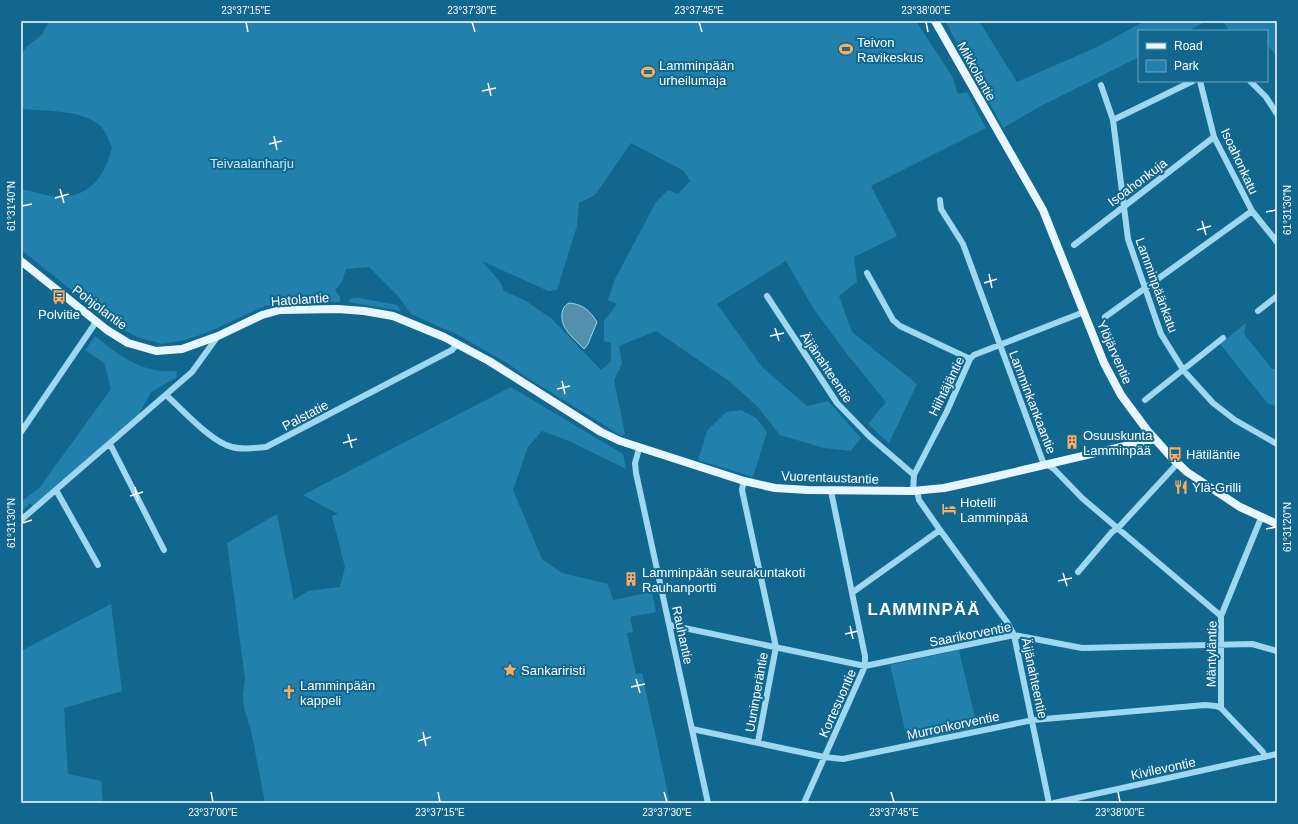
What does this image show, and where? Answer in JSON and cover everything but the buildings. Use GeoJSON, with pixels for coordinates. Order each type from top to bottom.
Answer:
{"type":"FeatureCollection","features":[{"type":"Feature","properties":{"kind":"main road","name":"Mikkolantie"},"geometry":{"type":"LineString","coordinates":[[935,21],[998,133]]}},
{"type":"Feature","properties":{"kind":"main road","name":"Ylöjärventie"},"geometry":{"type":"LineString","coordinates":[[998,133],[1043,210],[1113,382],[1125,401],[1155,439],[1178,464],[1214,492],[1261,518],[1277,524]]}},
{"type":"Feature","properties":{"kind":"main road","name":"Pohjolantie"},"geometry":{"type":"LineString","coordinates":[[22,264],[96,322],[128,343],[156,351],[182,349],[218,336]]}},
{"type":"Feature","properties":{"kind":"main road","name":"Hatolantie"},"geometry":{"type":"LineString","coordinates":[[218,336],[256,317],[273,311],[335,309],[364,311],[393,316],[428,330],[457,344],[523,382]]}},
{"type":"Feature","properties":{"kind":"main road","name":"Vuorentaustantie"},"geometry":{"type":"LineString","coordinates":[[523,382],[601,432],[639,449],[744,481],[789,490],[915,491],[944,488],[1047,466],[1155,439]]}},
{"type":"Feature","properties":{"kind":"street"},"geometry":{"type":"LineString","coordinates":[[1113,120],[1191,82]]}},
{"type":"Feature","properties":{"kind":"street","name":"Isoahonkatu"},"geometry":{"type":"LineString","coordinates":[[1200,82],[1214,137],[1252,211],[1277,242]]}},
{"type":"Feature","properties":{"kind":"street"},"geometry":{"type":"LineString","coordinates":[[1251,82],[1266,97],[1277,114]]}},
{"type":"Feature","properties":{"kind":"street","name":"Lamminpäänkatu"},"geometry":{"type":"LineString","coordinates":[[1101,85],[1113,120],[1128,239],[1161,334],[1184,371],[1213,403],[1240,423],[1277,444]]}},
{"type":"Feature","properties":{"kind":"street","name":"Isoahonkuja"},"geometry":{"type":"LineString","coordinates":[[1074,245],[1214,137]]}},
{"type":"Feature","properties":{"kind":"street","name":"Lamminkankaantie"},"geometry":{"type":"LineString","coordinates":[[940,200],[941,209],[963,244],[1043,462],[1047,466],[1054,469],[1082,498],[1221,616]]}},
{"type":"Feature","properties":{"kind":"street"},"geometry":{"type":"LineString","coordinates":[[1105,317],[1252,211]]}},
{"type":"Feature","properties":{"kind":"street"},"geometry":{"type":"LineString","coordinates":[[867,273],[893,320],[900,326],[970,359]]}},
{"type":"Feature","properties":{"kind":"street","name":"Äijänahteentie"},"geometry":{"type":"LineString","coordinates":[[767,296],[837,403],[870,437],[914,475]]}},
{"type":"Feature","properties":{"kind":"street"},"geometry":{"type":"LineString","coordinates":[[1258,311],[1277,296]]}},
{"type":"Feature","properties":{"kind":"street","name":"Hiihtäjäntie"},"geometry":{"type":"LineString","coordinates":[[915,491],[914,475],[947,411],[970,359],[974,355],[1084,312]]}},
{"type":"Feature","properties":{"kind":"street"},"geometry":{"type":"LineString","coordinates":[[21,432],[96,322]]}},
{"type":"Feature","properties":{"kind":"street","name":"Hatolantie"},"geometry":{"type":"LineString","coordinates":[[21,520],[166,395],[199,364],[218,336]]}},
{"type":"Feature","properties":{"kind":"street"},"geometry":{"type":"LineString","coordinates":[[1145,400],[1184,371],[1223,338]]}},
{"type":"Feature","properties":{"kind":"street","name":"Palstatie"},"geometry":{"type":"LineString","coordinates":[[166,395],[216,441],[232,447],[266,447],[452,350],[457,344]]}},
{"type":"Feature","properties":{"kind":"street"},"geometry":{"type":"LineString","coordinates":[[110,444],[164,550]]}},
{"type":"Feature","properties":{"kind":"street","name":"Rauhantie"},"geometry":{"type":"LineString","coordinates":[[639,449],[635,464],[636,473],[708,803]]}},
{"type":"Feature","properties":{"kind":"street"},"geometry":{"type":"LineString","coordinates":[[1078,572],[1112,532],[1118,528],[1178,464]]}},
{"type":"Feature","properties":{"kind":"street","name":"Uuninperäntie"},"geometry":{"type":"LineString","coordinates":[[744,481],[742,490],[776,647],[758,742]]}},
{"type":"Feature","properties":{"kind":"street"},"geometry":{"type":"LineString","coordinates":[[56,490],[98,564]]}},
{"type":"Feature","properties":{"kind":"street","name":"Kortesuontie"},"geometry":{"type":"LineString","coordinates":[[804,803],[865,666],[865,656],[853,592],[831,491]]}},
{"type":"Feature","properties":{"kind":"street","name":"Äijänahteentie"},"geometry":{"type":"LineString","coordinates":[[915,491],[940,530],[1008,622],[1014,635],[1033,720],[1049,803]]}},
{"type":"Feature","properties":{"kind":"street","name":"Mäntyläntie"},"geometry":{"type":"LineString","coordinates":[[1221,708],[1221,616],[1261,518]]}},
{"type":"Feature","properties":{"kind":"street"},"geometry":{"type":"LineString","coordinates":[[853,592],[940,530]]}},
{"type":"Feature","properties":{"kind":"street","name":"Saarikorventie"},"geometry":{"type":"LineString","coordinates":[[670,625],[865,666],[1014,635],[1082,648],[1252,644],[1277,651]]}},
{"type":"Feature","properties":{"kind":"street","name":"Murronkorventie"},"geometry":{"type":"LineString","coordinates":[[692,729],[824,757],[851,759],[1033,720],[1205,705],[1221,708]]}},
{"type":"Feature","properties":{"kind":"street"},"geometry":{"type":"LineString","coordinates":[[1221,708],[1250,737],[1265,757]]}},
{"type":"Feature","properties":{"kind":"street","name":"Kivilevontie"},"geometry":{"type":"LineString","coordinates":[[1054,803],[1277,754]]}},
{"type":"Feature","properties":{"kind":"green space","name":"Teivaalanharju"},"geometry":{"type":"Polygon","coordinates":[[[49,21],[916,21],[952,76],[958,94],[967,92],[986,128],[871,186],[897,236],[854,257],[857,282],[839,296],[852,332],[917,384],[889,443],[868,424],[886,402],[847,354],[813,308],[786,261],[717,304],[762,367],[807,406],[828,401],[861,438],[851,451],[824,448],[780,435],[757,406],[729,381],[656,331],[619,346],[622,364],[614,380],[625,434],[622,436],[526,377],[507,363],[460,336],[411,314],[398,296],[369,267],[346,269],[342,282],[335,290],[340,297],[340,302],[303,301],[265,306],[206,333],[185,340],[162,344],[137,337],[117,326],[21,250],[21,189],[56,197],[72,196],[81,192],[89,188],[101,174],[106,166],[112,147],[103,129],[92,120],[83,116],[63,112],[23,109],[21,106],[21,55],[27,46],[42,35],[49,21]],[[631,143],[595,195],[579,203],[577,226],[557,290],[548,291],[482,261],[500,282],[504,291],[526,301],[552,319],[601,370],[611,361],[611,343],[604,341],[604,321],[617,304],[608,300],[615,279],[656,202],[668,190],[678,194],[690,181],[684,171],[631,143]]]}},
{"type":"Feature","properties":{"kind":"green space"},"geometry":{"type":"Polygon","coordinates":[[[945,21],[979,21],[1017,82],[1097,47],[1145,21],[1207,21],[1190,30],[1138,30],[1138,58],[1039,107],[1003,128],[945,21]]]}},
{"type":"Feature","properties":{"kind":"green space"},"geometry":{"type":"Polygon","coordinates":[[[1223,21],[1277,21],[1277,57],[1268,45],[1268,30],[1228,30],[1223,21]]]}},
{"type":"Feature","properties":{"kind":"green space"},"geometry":{"type":"Polygon","coordinates":[[[352,298],[397,305],[401,311],[348,302],[352,298]]]}},
{"type":"Feature","properties":{"kind":"green space"},"geometry":{"type":"Polygon","coordinates":[[[1246,323],[1244,334],[1272,369],[1277,369],[1277,406],[1268,404],[1220,344],[1246,323]]]}},
{"type":"Feature","properties":{"kind":"green space"},"geometry":{"type":"Polygon","coordinates":[[[95,336],[123,357],[143,367],[154,370],[177,371],[176,378],[151,392],[139,414],[33,507],[30,503],[21,512],[21,502],[40,487],[111,389],[104,363],[85,350],[95,336]]]}},
{"type":"Feature","properties":{"kind":"green space"},"geometry":{"type":"Polygon","coordinates":[[[511,387],[623,454],[626,469],[569,441],[542,431],[528,447],[513,490],[542,559],[562,573],[608,584],[613,600],[652,592],[656,612],[630,617],[633,632],[627,633],[636,674],[642,673],[670,803],[265,803],[251,730],[244,708],[243,695],[245,679],[227,543],[277,514],[294,600],[308,591],[340,587],[345,567],[332,516],[338,514],[303,495],[511,387]]]}},
{"type":"Feature","properties":{"kind":"green space"},"geometry":{"type":"Polygon","coordinates":[[[741,410],[756,418],[767,432],[753,477],[698,460],[707,431],[726,412],[741,410]]]}},
{"type":"Feature","properties":{"kind":"green space"},"geometry":{"type":"Polygon","coordinates":[[[111,604],[122,691],[64,708],[68,774],[101,781],[103,803],[21,803],[21,651],[111,604]]]}},
{"type":"Feature","properties":{"kind":"green space"},"geometry":{"type":"Polygon","coordinates":[[[959,650],[977,727],[908,743],[890,665],[959,650]]]}},
{"type":"Feature","properties":{"kind":"shaded area"},"geometry":{"type":"Polygon","coordinates":[[[569,303],[586,309],[597,322],[588,344],[584,349],[568,333],[563,324],[562,311],[569,303]]]}},
{"type":"Feature","properties":{"kind":"place","name":"Teivon Ravikeskus"},"geometry":{"type":"Point","coordinates":[846,49]}},
{"type":"Feature","properties":{"kind":"place","name":"Lamminpään urheilumaja"},"geometry":{"type":"Point","coordinates":[648,72]}},
{"type":"Feature","properties":{"kind":"place","name":"Polvitie"},"geometry":{"type":"Point","coordinates":[59,297]}},
{"type":"Feature","properties":{"kind":"place","name":"Osuuskunta Lamminpää"},"geometry":{"type":"Point","coordinates":[1072,442]}},
{"type":"Feature","properties":{"kind":"place","name":"Hätiläntie"},"geometry":{"type":"Point","coordinates":[1175,454]}},
{"type":"Feature","properties":{"kind":"place","name":"Ylä-Grilli"},"geometry":{"type":"Point","coordinates":[1181,487]}},
{"type":"Feature","properties":{"kind":"place","name":"Hotelli Lamminpää"},"geometry":{"type":"Point","coordinates":[949,509]}},
{"type":"Feature","properties":{"kind":"place","name":"Lamminpään seurakuntakoti Rauhanportti"},"geometry":{"type":"Point","coordinates":[631,579]}},
{"type":"Feature","properties":{"kind":"place","name":"Sankariristi"},"geometry":{"type":"Point","coordinates":[510,670]}},
{"type":"Feature","properties":{"kind":"place","name":"Lamminpään kappeli"},"geometry":{"type":"Point","coordinates":[289,692]}},
{"type":"Feature","properties":{"kind":"district","name":"LAMMINPÄÄ"},"geometry":{"type":"Point","coordinates":[924,609]}}]}
